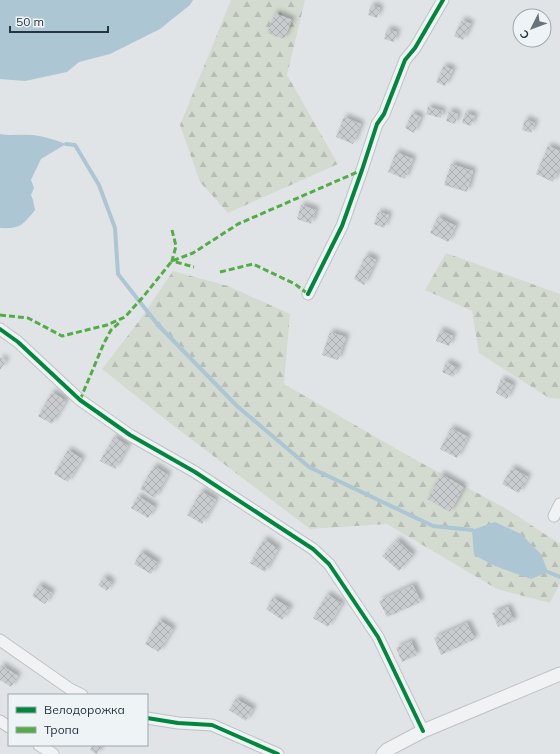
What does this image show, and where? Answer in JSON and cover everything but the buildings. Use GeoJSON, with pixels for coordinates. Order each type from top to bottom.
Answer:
{"type":"FeatureCollection","features":[{"type":"Feature","properties":{"kind":"street"},"geometry":{"type":"LineString","coordinates":[[308,294],[342,226],[362,170],[376,124],[384,114],[405,60],[416,48],[443,0]]}},
{"type":"Feature","properties":{"kind":"street"},"geometry":{"type":"LineString","coordinates":[[0,329],[18,342],[80,400],[124,431],[195,472],[312,549],[329,564],[378,637],[423,731]]}},
{"type":"Feature","properties":{"kind":"street"},"geometry":{"type":"LineString","coordinates":[[554,516],[560,504]]}},
{"type":"Feature","properties":{"kind":"street"},"geometry":{"type":"LineString","coordinates":[[0,640],[70,689],[80,694]]}},
{"type":"Feature","properties":{"kind":"street"},"geometry":{"type":"LineString","coordinates":[[383,754],[387,750],[423,731],[560,674]]}},
{"type":"Feature","properties":{"kind":"street"},"geometry":{"type":"LineString","coordinates":[[148,718],[178,723],[212,725],[278,754]]}},
{"type":"Feature","properties":{"kind":"street"},"geometry":{"type":"LineString","coordinates":[[41,746],[53,754]]}},
{"type":"Feature","properties":{"kind":"green space"},"geometry":{"type":"Polygon","coordinates":[[[231,0],[305,0],[287,75],[338,164],[228,213],[200,182],[180,125],[231,0]]]}},
{"type":"Feature","properties":{"kind":"green space"},"geometry":{"type":"Polygon","coordinates":[[[446,253],[560,294],[560,399],[549,398],[479,353],[472,311],[425,290],[446,253]]]}},
{"type":"Feature","properties":{"kind":"green space"},"geometry":{"type":"Polygon","coordinates":[[[173,271],[228,286],[290,314],[284,384],[414,459],[507,509],[560,544],[560,583],[550,603],[497,589],[387,524],[310,529],[175,427],[102,369],[139,321],[173,271]]]}},
{"type":"Feature","properties":{"kind":"water"},"geometry":{"type":"Polygon","coordinates":[[[0,0],[193,0],[190,5],[160,29],[110,54],[79,62],[67,72],[25,81],[0,79],[0,0]]]}},
{"type":"Feature","properties":{"kind":"water"},"geometry":{"type":"Polygon","coordinates":[[[0,134],[36,136],[49,138],[66,144],[41,159],[31,180],[34,188],[31,195],[35,210],[24,223],[12,228],[0,228],[0,134]]]}},
{"type":"Feature","properties":{"kind":"water"},"geometry":{"type":"Polygon","coordinates":[[[495,522],[521,534],[541,554],[548,572],[531,579],[495,566],[474,555],[472,530],[495,522]]]}},
{"type":"Feature","properties":{"kind":"waterway"},"geometry":{"type":"LineString","coordinates":[[66,144],[75,145],[99,185],[115,228],[118,274],[158,325],[237,406],[309,467],[433,526],[472,530]]}},
{"type":"Feature","properties":{"kind":"waterway"},"geometry":{"type":"LineString","coordinates":[[548,572],[560,577]]}},
{"type":"Feature","properties":{"kind":"marked path"},"geometry":{"type":"LineString","coordinates":[[0,315],[28,318],[62,336],[107,325],[125,317],[172,261],[193,253],[238,224],[362,170]]}},
{"type":"Feature","properties":{"kind":"marked path"},"geometry":{"type":"LineString","coordinates":[[172,230],[176,246],[172,261],[194,267]]}},
{"type":"Feature","properties":{"kind":"marked path"},"geometry":{"type":"LineString","coordinates":[[220,272],[253,264],[295,284],[308,294]]}},
{"type":"Feature","properties":{"kind":"marked path"},"geometry":{"type":"LineString","coordinates":[[80,400],[104,343],[111,330],[121,321]]}},
{"type":"Feature","properties":{"kind":"cycle path"},"geometry":{"type":"LineString","coordinates":[[308,294],[342,226],[377,124],[384,114],[405,60],[415,48],[443,0]]}},
{"type":"Feature","properties":{"kind":"cycle path"},"geometry":{"type":"LineString","coordinates":[[0,329],[18,342],[80,400],[130,435],[195,472],[313,549],[329,564],[378,637],[423,731]]}},
{"type":"Feature","properties":{"kind":"cycle path"},"geometry":{"type":"LineString","coordinates":[[148,718],[178,723],[212,725],[278,754]]}}]}
